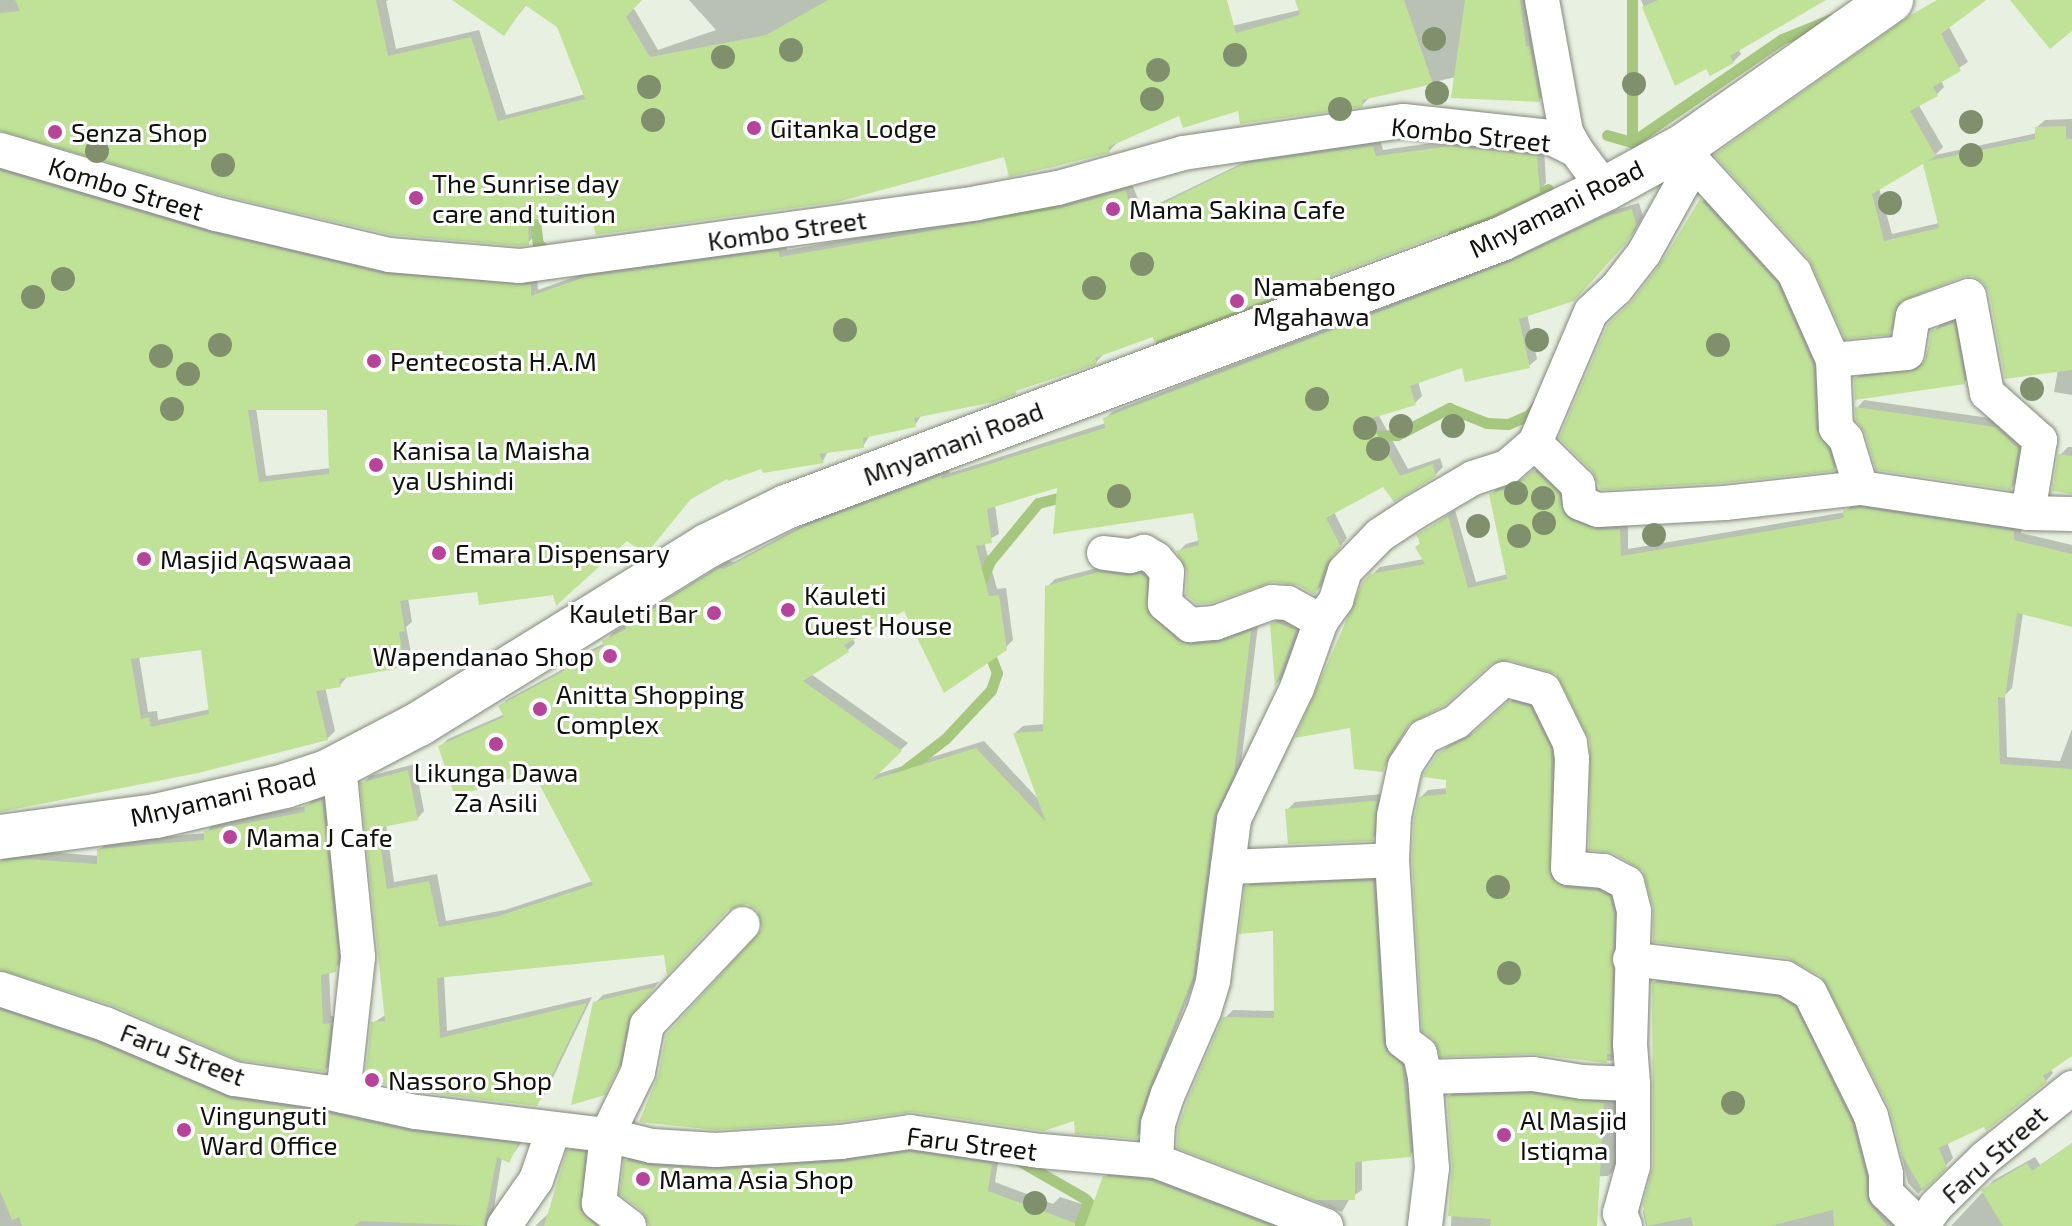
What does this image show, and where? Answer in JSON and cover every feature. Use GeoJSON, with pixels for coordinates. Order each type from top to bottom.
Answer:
{"type":"FeatureCollection","features":[{"type":"Feature","properties":{"kind":"street","name":"Kombo Street"},"geometry":{"type":"LineString","coordinates":[[1542,0],[1566,132],[1605,189]]}},
{"type":"Feature","properties":{"kind":"street","name":"Mnyamani Road"},"geometry":{"type":"LineString","coordinates":[[0,837],[156,816],[285,786],[327,772],[432,716],[707,546],[786,507],[1501,239],[1688,152],[1891,0]]}},
{"type":"Feature","properties":{"kind":"street","name":"Kombo Street"},"geometry":{"type":"LineString","coordinates":[[0,150],[216,214],[389,255],[520,266],[977,203],[1058,188],[1183,153],[1403,121],[1550,137],[1576,150]]}},
{"type":"Feature","properties":{"kind":"street"},"geometry":{"type":"LineString","coordinates":[[1688,152],[1794,272],[1833,360],[1836,428],[1846,439],[1861,488]]}},
{"type":"Feature","properties":{"kind":"street"},"geometry":{"type":"LineString","coordinates":[[1156,1161],[1163,1109],[1204,1011],[1213,981],[1234,819],[1297,688],[1321,621],[1336,600],[1345,571],[1380,535],[1473,478],[1507,467],[1535,443],[1591,312],[1616,289],[1644,253],[1685,179],[1688,152]]}},
{"type":"Feature","properties":{"kind":"street"},"geometry":{"type":"LineString","coordinates":[[1833,360],[1907,353],[1913,316],[1969,296],[1987,393],[2040,440],[2028,513]]}},
{"type":"Feature","properties":{"kind":"street"},"geometry":{"type":"LineString","coordinates":[[1535,443],[1578,485],[1580,503],[1598,510],[1725,503],[1861,488],[2028,513],[2072,514]]}},
{"type":"Feature","properties":{"kind":"street"},"geometry":{"type":"LineString","coordinates":[[1104,553],[1130,556],[1144,552],[1156,559],[1167,572],[1165,604],[1190,625],[1215,623],[1272,602],[1288,603],[1321,621]]}},
{"type":"Feature","properties":{"kind":"street"},"geometry":{"type":"LineString","coordinates":[[1425,1226],[1432,1168],[1425,1077],[1420,1054],[1403,1041],[1392,860],[1394,816],[1405,766],[1424,737],[1456,722],[1504,679],[1544,690],[1570,743],[1568,868],[1604,871],[1627,883],[1634,911],[1630,959],[1633,1166],[1620,1213],[1625,1226]]}},
{"type":"Feature","properties":{"kind":"street"},"geometry":{"type":"LineString","coordinates":[[327,772],[341,786],[358,957],[343,1096]]}},
{"type":"Feature","properties":{"kind":"street"},"geometry":{"type":"LineString","coordinates":[[1228,867],[1392,860]]}},
{"type":"Feature","properties":{"kind":"street"},"geometry":{"type":"LineString","coordinates":[[629,1226],[599,1203],[607,1135],[638,1072],[647,1025],[743,924]]}},
{"type":"Feature","properties":{"kind":"street"},"geometry":{"type":"LineString","coordinates":[[1630,959],[1785,978],[1810,993],[1871,1116],[1886,1174],[1886,1193],[1923,1224]]}},
{"type":"Feature","properties":{"kind":"street","name":"Faru Street"},"geometry":{"type":"LineString","coordinates":[[0,989],[105,1024],[234,1079],[343,1096],[416,1112],[553,1131],[607,1135],[652,1146],[716,1150],[841,1142],[910,1132],[1041,1151],[1156,1161],[1326,1226]]}},
{"type":"Feature","properties":{"kind":"street"},"geometry":{"type":"LineString","coordinates":[[1425,1077],[1533,1074],[1582,1082],[1633,1084]]}},
{"type":"Feature","properties":{"kind":"street","name":"Faru Street"},"geometry":{"type":"LineString","coordinates":[[1923,1224],[1936,1206],[1985,1158],[2072,1088]]}},
{"type":"Feature","properties":{"kind":"street"},"geometry":{"type":"LineString","coordinates":[[504,1226],[536,1180],[553,1131]]}},
{"type":"Feature","properties":{"kind":"building"},"geometry":{"type":"Polygon","coordinates":[[[15,0],[376,0],[388,56],[471,37],[498,121],[585,99],[557,27],[525,5],[504,36],[452,0],[642,0],[626,17],[650,57],[766,35],[828,0],[1227,0],[1236,33],[1300,15],[1295,0],[1404,0],[1433,84],[1362,100],[1363,107],[1240,124],[1238,111],[1183,128],[1179,116],[1108,147],[1110,153],[1009,177],[1004,157],[837,202],[596,235],[591,217],[528,220],[529,245],[519,246],[392,235],[221,195],[0,131],[0,13],[20,11],[15,0]]]}},
{"type":"Feature","properties":{"kind":"building"},"geometry":{"type":"Polygon","coordinates":[[[1465,0],[1520,0],[1526,47],[1529,46],[1540,102],[1451,98],[1465,0]]]}},
{"type":"Feature","properties":{"kind":"building"},"geometry":{"type":"Polygon","coordinates":[[[1658,0],[1826,0],[1730,56],[1734,63],[1710,76],[1706,69],[1675,86],[1642,7],[1658,0]]]}},
{"type":"Feature","properties":{"kind":"building"},"geometry":{"type":"Polygon","coordinates":[[[1937,0],[1986,0],[1941,34],[1961,71],[1933,87],[1938,96],[1910,111],[1936,156],[1928,161],[2035,139],[2035,127],[2066,126],[2066,139],[2072,139],[2072,370],[2005,379],[1989,292],[1983,282],[1973,276],[1962,277],[1898,303],[1890,335],[1845,339],[1809,259],[1714,155],[1909,16],[1937,0]],[[1923,164],[1872,194],[1884,241],[1939,228],[1923,164]]]}},
{"type":"Feature","properties":{"kind":"building"},"geometry":{"type":"Polygon","coordinates":[[[2010,0],[2072,0],[2072,31],[2050,49],[2010,0]]]}},
{"type":"Feature","properties":{"kind":"building"},"geometry":{"type":"Polygon","coordinates":[[[1373,146],[1376,156],[1450,146],[1537,156],[1540,193],[1491,216],[1154,342],[1153,337],[1095,358],[1097,364],[1016,391],[1016,394],[994,402],[914,418],[916,427],[863,438],[864,448],[819,454],[824,463],[763,473],[761,469],[727,479],[691,499],[646,554],[627,541],[556,606],[553,595],[479,605],[477,592],[400,601],[405,631],[399,632],[405,667],[339,679],[341,687],[316,691],[328,740],[198,773],[0,812],[0,171],[210,233],[384,274],[531,285],[531,296],[585,277],[778,251],[780,257],[1062,208],[1125,190],[1135,217],[1243,164],[1373,146]],[[248,410],[259,482],[329,474],[327,410],[248,410]],[[201,650],[131,659],[141,719],[149,717],[151,727],[209,714],[201,650]]]}},
{"type":"Feature","properties":{"kind":"building"},"geometry":{"type":"Polygon","coordinates":[[[1700,199],[1777,283],[1813,365],[1816,429],[1828,449],[1835,471],[1723,483],[1601,490],[1592,471],[1559,438],[1608,324],[1632,301],[1660,265],[1700,199]]]}},
{"type":"Feature","properties":{"kind":"building"},"geometry":{"type":"Polygon","coordinates":[[[1632,209],[1636,225],[1627,242],[1574,301],[1519,319],[1530,368],[1465,382],[1462,368],[1410,386],[1416,405],[1369,419],[1400,476],[1433,464],[1436,476],[1394,502],[1383,487],[1326,518],[1341,547],[1326,564],[1315,595],[1297,585],[1273,582],[1211,603],[1197,604],[1186,595],[1187,572],[1176,551],[1199,545],[1193,513],[1053,534],[1057,488],[987,509],[992,543],[976,546],[989,596],[999,595],[1007,650],[944,693],[904,611],[844,645],[849,652],[803,681],[902,751],[872,780],[976,748],[1046,822],[1013,733],[1043,731],[1045,586],[1099,572],[1128,576],[1141,574],[1147,579],[1147,612],[1178,641],[1192,645],[1217,643],[1251,631],[1234,774],[1214,816],[1193,977],[1149,1088],[1139,1118],[1137,1139],[1075,1134],[1074,1121],[1044,1131],[912,1112],[839,1122],[716,1130],[639,1122],[658,1076],[666,1035],[762,929],[757,910],[747,904],[728,910],[667,975],[664,955],[437,978],[440,1038],[587,1003],[537,1106],[419,1092],[365,1080],[371,1022],[385,1021],[360,783],[408,770],[418,820],[378,828],[387,889],[429,881],[439,927],[496,917],[593,885],[532,771],[455,797],[438,746],[504,717],[498,706],[564,671],[562,667],[604,646],[602,641],[626,629],[625,626],[719,568],[724,569],[801,528],[941,476],[942,479],[1105,428],[1103,418],[1510,262],[1605,217],[1632,209]]]}},
{"type":"Feature","properties":{"kind":"building"},"geometry":{"type":"Polygon","coordinates":[[[1954,323],[1965,384],[1855,400],[1854,378],[1917,370],[1927,357],[1931,331],[1954,323]]]}},
{"type":"Feature","properties":{"kind":"building"},"geometry":{"type":"Polygon","coordinates":[[[1855,407],[1995,427],[2018,448],[2011,490],[1876,470],[1865,433],[1856,420],[1855,407]]]}},
{"type":"Feature","properties":{"kind":"building"},"geometry":{"type":"Polygon","coordinates":[[[2058,454],[2072,456],[2072,494],[2052,491],[2058,454]]]}},
{"type":"Feature","properties":{"kind":"building"},"geometry":{"type":"Polygon","coordinates":[[[1534,470],[1559,494],[1564,514],[1572,521],[1598,530],[1620,529],[1621,556],[1844,518],[1843,510],[1861,508],[2014,531],[2014,540],[2072,554],[2072,627],[2017,613],[2005,698],[1998,697],[2000,764],[2072,769],[2072,1056],[2043,1076],[2047,1082],[1986,1131],[1984,1127],[1939,1148],[1947,1168],[1923,1191],[1902,1155],[1889,1107],[1821,976],[1787,958],[1653,942],[1653,907],[1643,871],[1613,853],[1589,850],[1590,741],[1556,674],[1509,660],[1491,664],[1445,705],[1408,725],[1388,756],[1383,772],[1354,769],[1350,728],[1295,738],[1363,582],[1370,574],[1425,564],[1415,547],[1421,543],[1416,535],[1448,516],[1468,588],[1507,579],[1489,494],[1514,486],[1534,470]]]}},
{"type":"Feature","properties":{"kind":"building"},"geometry":{"type":"Polygon","coordinates":[[[1275,622],[1296,630],[1275,687],[1270,624],[1275,622]]]}},
{"type":"Feature","properties":{"kind":"building"},"geometry":{"type":"Polygon","coordinates":[[[1509,701],[1530,707],[1551,749],[1551,878],[1566,888],[1598,891],[1610,897],[1614,913],[1611,1054],[1607,1054],[1607,1063],[1532,1054],[1441,1057],[1433,1039],[1422,1031],[1412,860],[1414,819],[1419,797],[1446,794],[1446,780],[1423,777],[1438,753],[1469,737],[1509,701]]]}},
{"type":"Feature","properties":{"kind":"building"},"geometry":{"type":"Polygon","coordinates":[[[322,800],[338,957],[336,972],[321,975],[323,1024],[331,1023],[325,1072],[239,1060],[111,1005],[0,970],[0,861],[27,859],[97,864],[97,849],[204,840],[204,831],[305,812],[304,806],[322,800]]]}},
{"type":"Feature","properties":{"kind":"building"},"geometry":{"type":"Polygon","coordinates":[[[1377,801],[1373,841],[1288,844],[1285,809],[1377,801]]]}},
{"type":"Feature","properties":{"kind":"building"},"geometry":{"type":"Polygon","coordinates":[[[1373,881],[1383,1042],[1386,1051],[1402,1065],[1411,1157],[1355,1162],[1355,1200],[1313,1200],[1177,1148],[1178,1128],[1187,1101],[1223,1017],[1274,1018],[1273,931],[1239,934],[1245,886],[1373,881]]]}},
{"type":"Feature","properties":{"kind":"building"},"geometry":{"type":"Polygon","coordinates":[[[1652,982],[1778,997],[1795,1007],[1852,1123],[1866,1177],[1867,1200],[1887,1226],[1834,1226],[1833,1210],[1770,1226],[1693,1226],[1691,1217],[1647,1226],[1643,1205],[1653,1166],[1652,982]]]}},
{"type":"Feature","properties":{"kind":"building"},"geometry":{"type":"Polygon","coordinates":[[[655,987],[628,1020],[619,1066],[605,1095],[571,1105],[593,1002],[655,987]]]}},
{"type":"Feature","properties":{"kind":"building"},"geometry":{"type":"Polygon","coordinates":[[[0,1010],[98,1043],[231,1099],[320,1112],[413,1132],[518,1144],[509,1163],[497,1157],[484,1226],[361,1221],[354,1226],[22,1226],[19,1217],[12,1220],[0,1191],[0,1010]]]}},
{"type":"Feature","properties":{"kind":"building"},"geometry":{"type":"Polygon","coordinates":[[[1532,1094],[1604,1103],[1597,1226],[1490,1226],[1491,1219],[1448,1216],[1452,1166],[1447,1096],[1532,1094]]]}},
{"type":"Feature","properties":{"kind":"building"},"geometry":{"type":"Polygon","coordinates":[[[2072,1143],[2072,1226],[2003,1226],[1981,1190],[2027,1163],[2032,1171],[2072,1143]]]}},
{"type":"Feature","properties":{"kind":"building"},"geometry":{"type":"Polygon","coordinates":[[[567,1150],[585,1152],[580,1210],[596,1226],[544,1226],[567,1150]]]}},
{"type":"Feature","properties":{"kind":"building"},"geometry":{"type":"Polygon","coordinates":[[[910,1152],[992,1164],[988,1191],[1075,1223],[1075,1226],[649,1226],[642,1211],[620,1194],[624,1160],[650,1166],[717,1170],[842,1162],[910,1152]]]}},
{"type":"Feature","properties":{"kind":"building"},"geometry":{"type":"Polygon","coordinates":[[[1103,1176],[1151,1181],[1270,1226],[1085,1226],[1103,1176]]]}},
{"type":"Feature","properties":{"kind":"waterway"},"geometry":{"type":"LineString","coordinates":[[1632,0],[1632,142]]}},
{"type":"Feature","properties":{"kind":"waterway"},"geometry":{"type":"LineString","coordinates":[[1632,142],[1782,39],[1831,19]]}},
{"type":"Feature","properties":{"kind":"waterway"},"geometry":{"type":"LineString","coordinates":[[1607,135],[1632,142]]}},
{"type":"Feature","properties":{"kind":"waterway"},"geometry":{"type":"LineString","coordinates":[[1453,234],[1548,189]]}},
{"type":"Feature","properties":{"kind":"waterway"},"geometry":{"type":"LineString","coordinates":[[533,205],[538,244],[550,254]]}},
{"type":"Feature","properties":{"kind":"waterway"},"geometry":{"type":"LineString","coordinates":[[990,213],[1020,214],[1052,205]]}},
{"type":"Feature","properties":{"kind":"waterway"},"geometry":{"type":"LineString","coordinates":[[1161,343],[1291,294]]}},
{"type":"Feature","properties":{"kind":"waterway"},"geometry":{"type":"LineString","coordinates":[[1366,437],[1397,435],[1449,408],[1487,423],[1508,424],[1529,415],[1537,405]]}},
{"type":"Feature","properties":{"kind":"waterway"},"geometry":{"type":"LineString","coordinates":[[979,587],[990,561],[1038,503],[1069,495]]}},
{"type":"Feature","properties":{"kind":"waterway"},"geometry":{"type":"LineString","coordinates":[[893,779],[946,738],[991,690],[997,673],[987,647]]}},
{"type":"Feature","properties":{"kind":"waterway"},"geometry":{"type":"LineString","coordinates":[[1018,1160],[1088,1202],[1079,1226]]}},
{"type":"Feature","properties":{"kind":"place","name":"Gitanka Lodge"},"geometry":{"type":"Point","coordinates":[754,128]}},
{"type":"Feature","properties":{"kind":"place","name":"Senza Shop"},"geometry":{"type":"Point","coordinates":[55,132]}},
{"type":"Feature","properties":{"kind":"place","name":"The Sunrise day care and tuition"},"geometry":{"type":"Point","coordinates":[416,198]}},
{"type":"Feature","properties":{"kind":"place","name":"Mama Sakina Cafe"},"geometry":{"type":"Point","coordinates":[1113,209]}},
{"type":"Feature","properties":{"kind":"place","name":"Namabengo Mgahawa"},"geometry":{"type":"Point","coordinates":[1237,301]}},
{"type":"Feature","properties":{"kind":"place","name":"Pentecosta H.A.M"},"geometry":{"type":"Point","coordinates":[374,361]}},
{"type":"Feature","properties":{"kind":"place","name":"Kanisa la Maisha ya Ushindi"},"geometry":{"type":"Point","coordinates":[376,465]}},
{"type":"Feature","properties":{"kind":"place","name":"Emara Dispensary"},"geometry":{"type":"Point","coordinates":[439,553]}},
{"type":"Feature","properties":{"kind":"place","name":"Masjid Aqswaaa"},"geometry":{"type":"Point","coordinates":[144,559]}},
{"type":"Feature","properties":{"kind":"place","name":"Kauleti Guest House"},"geometry":{"type":"Point","coordinates":[788,610]}},
{"type":"Feature","properties":{"kind":"place","name":"Kauleti Bar"},"geometry":{"type":"Point","coordinates":[714,613]}},
{"type":"Feature","properties":{"kind":"place","name":"Wapendanao Shop"},"geometry":{"type":"Point","coordinates":[610,656]}},
{"type":"Feature","properties":{"kind":"place","name":"Anitta Shopping Complex"},"geometry":{"type":"Point","coordinates":[540,709]}},
{"type":"Feature","properties":{"kind":"place","name":"Likunga Dawa Za Asili"},"geometry":{"type":"Point","coordinates":[496,744]}},
{"type":"Feature","properties":{"kind":"place","name":"Mama J Cafe"},"geometry":{"type":"Point","coordinates":[230,837]}},
{"type":"Feature","properties":{"kind":"place","name":"Nassoro Shop"},"geometry":{"type":"Point","coordinates":[372,1080]}},
{"type":"Feature","properties":{"kind":"place","name":"Vingunguti Ward Office"},"geometry":{"type":"Point","coordinates":[184,1130]}},
{"type":"Feature","properties":{"kind":"place","name":"Al Masjid Istiqma"},"geometry":{"type":"Point","coordinates":[1504,1135]}},
{"type":"Feature","properties":{"kind":"place","name":"Mama Asia Shop"},"geometry":{"type":"Point","coordinates":[643,1179]}}]}
